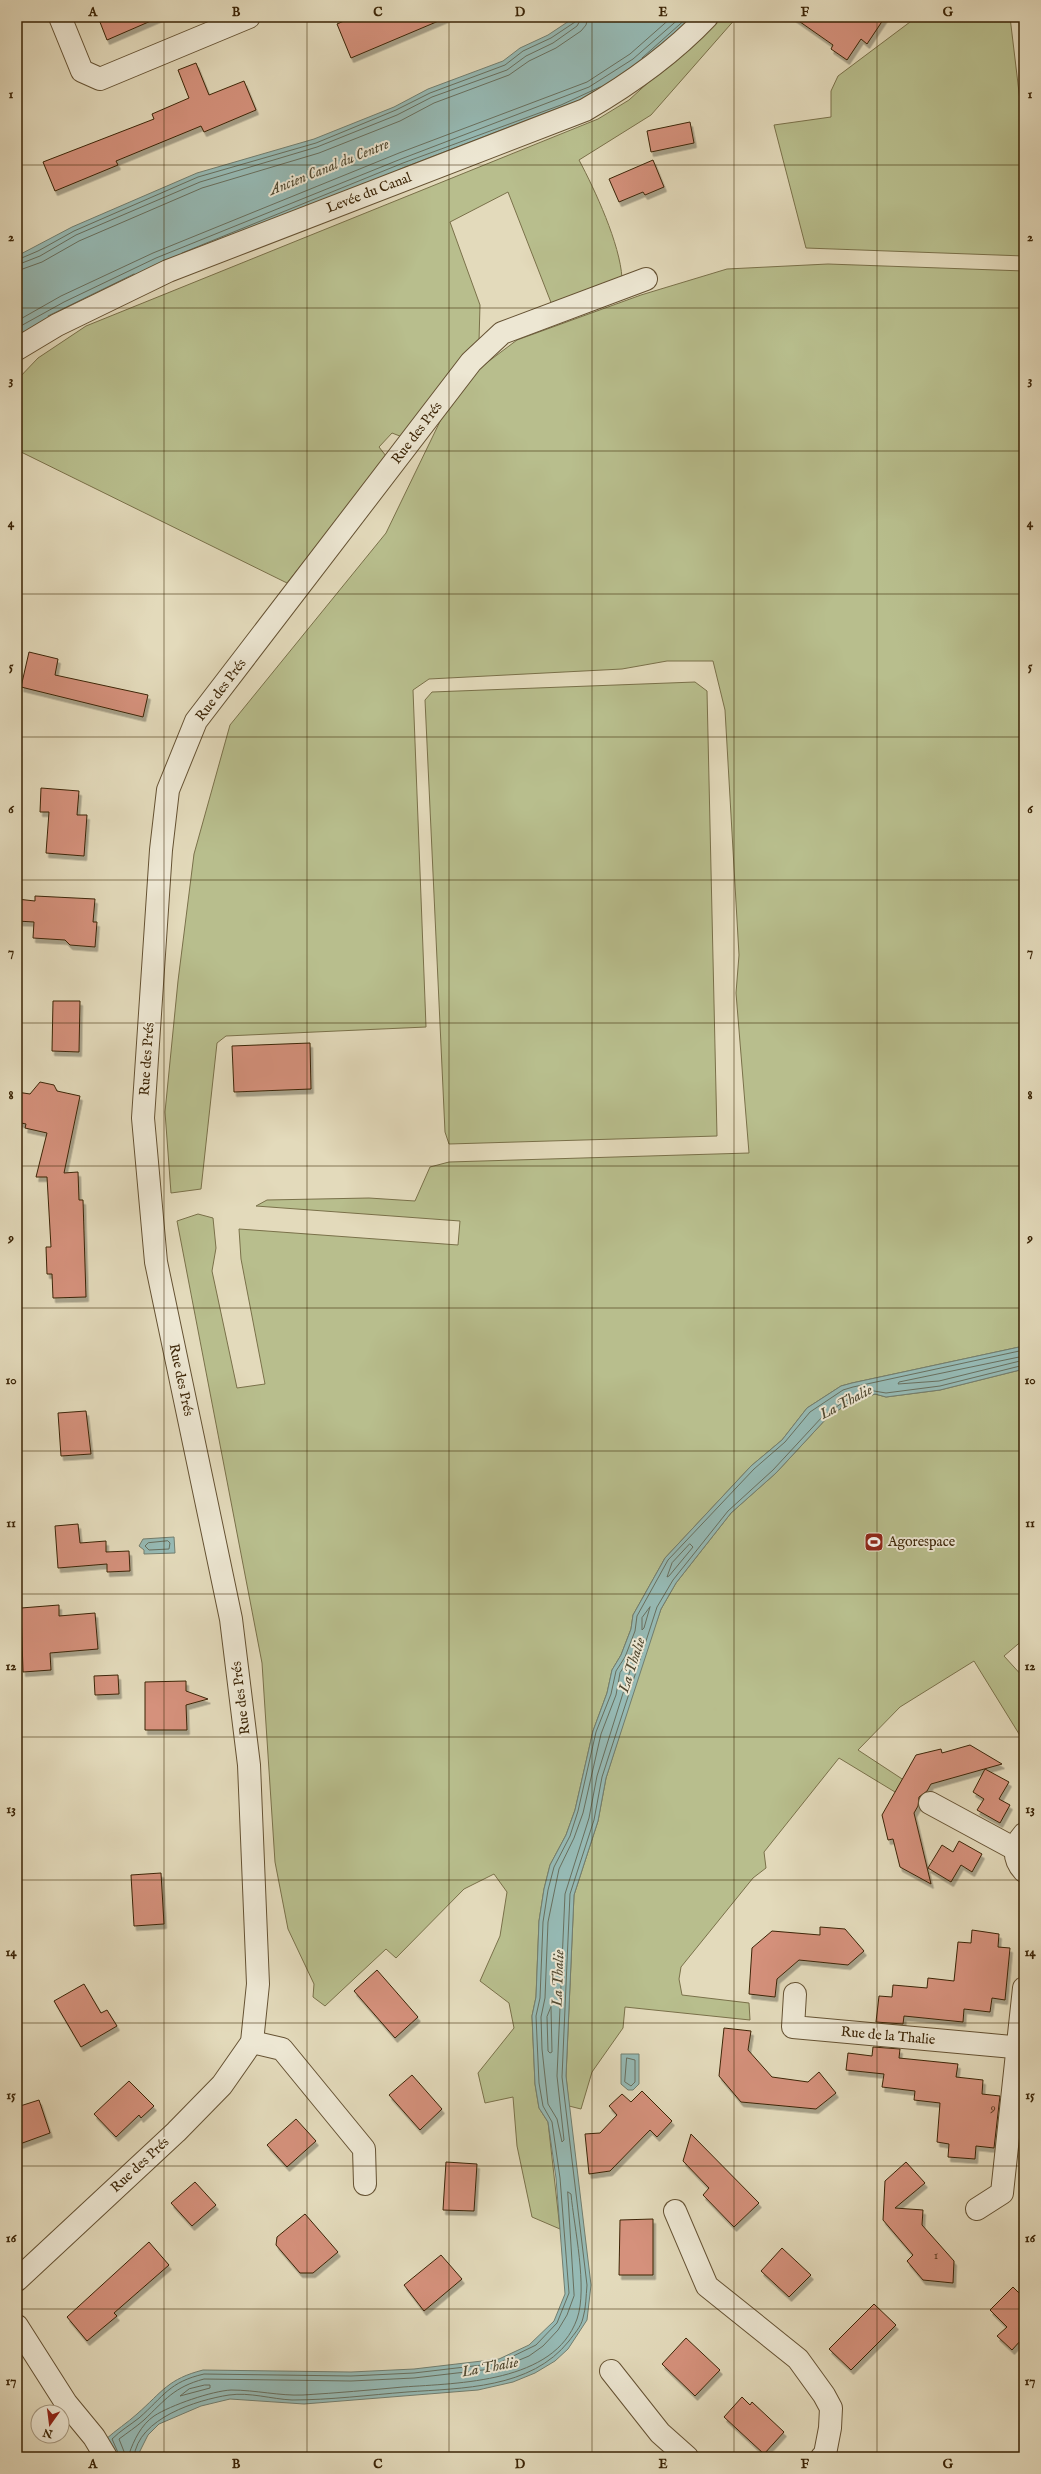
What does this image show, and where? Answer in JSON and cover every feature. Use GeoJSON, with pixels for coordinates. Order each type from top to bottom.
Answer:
{"type":"FeatureCollection","features":[{"type":"Feature","properties":{"kind":"street"},"geometry":{"type":"LineString","coordinates":[[60,17],[82,71],[100,79],[249,17]]}},
{"type":"Feature","properties":{"kind":"street","name":"Levée du Canal"},"geometry":{"type":"LineString","coordinates":[[17,349],[57,326],[168,271],[585,110],[620,90],[655,66],[707,17]]}},
{"type":"Feature","properties":{"kind":"street","name":"Rue des Prés"},"geometry":{"type":"LineString","coordinates":[[17,2280],[176,2132],[222,2085],[252,2042],[258,1984],[247,1750],[231,1619],[156,1262],[143,1118],[161,850],[168,790],[196,721],[471,362],[502,333],[646,279]]}},
{"type":"Feature","properties":{"kind":"street"},"geometry":{"type":"LineString","coordinates":[[930,1804],[1020,1842],[1019,1865],[1024,1871]]}},
{"type":"Feature","properties":{"kind":"street"},"geometry":{"type":"LineString","coordinates":[[977,2210],[1002,2192],[1020,2047],[1024,1988]]}},
{"type":"Feature","properties":{"kind":"street","name":"Rue de la Thalie"},"geometry":{"type":"LineString","coordinates":[[795,1994],[793,2027],[1020,2047]]}},
{"type":"Feature","properties":{"kind":"street"},"geometry":{"type":"LineString","coordinates":[[252,2042],[282,2049],[364,2149],[365,2184]]}},
{"type":"Feature","properties":{"kind":"street"},"geometry":{"type":"LineString","coordinates":[[675,2211],[707,2286],[798,2359],[824,2395],[831,2408],[830,2428],[825,2456]]}},
{"type":"Feature","properties":{"kind":"street"},"geometry":{"type":"LineString","coordinates":[[17,2326],[66,2403],[94,2437],[106,2457]]}},
{"type":"Feature","properties":{"kind":"street"},"geometry":{"type":"LineString","coordinates":[[611,2371],[660,2433],[687,2457]]}},
{"type":"Feature","properties":{"kind":"green space"},"geometry":{"type":"Polygon","coordinates":[[[720,17],[737,17],[651,115],[579,160],[592,186],[612,234],[617,249],[622,278],[552,305],[508,192],[450,222],[480,305],[479,341],[405,438],[392,433],[379,447],[386,456],[379,467],[287,583],[17,450],[17,380],[38,358],[86,326],[598,119],[629,100],[720,17]]]}},
{"type":"Feature","properties":{"kind":"green space"},"geometry":{"type":"Polygon","coordinates":[[[903,17],[1010,17],[1024,134],[1024,256],[806,248],[774,125],[831,117],[831,91],[838,76],[910,22],[903,17]]]}},
{"type":"Feature","properties":{"kind":"green space"},"geometry":{"type":"Polygon","coordinates":[[[828,264],[1024,271],[1024,1346],[841,1386],[807,1408],[782,1440],[751,1466],[665,1558],[633,1615],[631,1629],[621,1655],[612,1670],[607,1693],[593,1731],[575,1810],[566,1835],[550,1865],[544,1889],[539,1921],[536,1997],[532,2016],[535,2084],[539,2108],[548,2122],[560,2229],[532,2217],[517,2146],[513,2097],[485,2103],[478,2073],[514,2028],[509,2003],[480,1981],[500,1936],[507,1892],[494,1874],[464,1889],[396,1958],[386,1949],[325,2006],[313,1997],[314,1984],[288,1929],[275,1862],[262,1663],[177,1221],[198,1214],[213,1218],[216,1248],[212,1271],[237,1388],[265,1384],[241,1259],[239,1229],[458,1245],[460,1221],[256,1206],[267,1200],[369,1198],[415,1201],[430,1167],[449,1162],[749,1153],[736,993],[739,955],[725,710],[713,661],[667,661],[622,669],[429,679],[413,690],[426,1027],[226,1036],[217,1043],[201,1189],[171,1193],[165,1112],[178,981],[194,854],[230,725],[386,533],[447,407],[477,370],[517,340],[641,295],[727,269],[828,264]]]}},
{"type":"Feature","properties":{"kind":"green space"},"geometry":{"type":"Polygon","coordinates":[[[695,682],[707,691],[717,1136],[449,1144],[445,1132],[425,700],[432,692],[695,682]]]}},
{"type":"Feature","properties":{"kind":"green space"},"geometry":{"type":"Polygon","coordinates":[[[1024,1369],[1024,1639],[1004,1656],[1024,1678],[1024,1742],[974,1661],[900,1707],[858,1750],[925,1794],[920,1803],[897,1790],[895,1792],[839,1758],[764,1852],[766,1868],[753,1878],[681,1967],[679,1979],[682,1995],[749,2003],[750,2020],[625,2007],[623,2028],[592,2072],[581,2109],[569,2106],[566,2076],[574,1895],[598,1821],[606,1778],[645,1654],[661,1609],[676,1583],[731,1513],[776,1473],[826,1419],[847,1404],[875,1394],[886,1397],[940,1390],[1024,1369]]]}},
{"type":"Feature","properties":{"kind":"water","name":"Ancien Canal du Centre"},"geometry":{"type":"Polygon","coordinates":[[[575,17],[693,17],[673,37],[593,95],[405,167],[17,339],[17,256],[72,227],[197,173],[314,139],[394,107],[428,89],[503,61],[520,48],[548,35],[575,17]]]}},
{"type":"Feature","properties":{"kind":"water","name":"La Thalie"},"geometry":{"type":"Polygon","coordinates":[[[1024,1346],[1024,1369],[940,1390],[886,1397],[875,1394],[847,1404],[826,1419],[776,1473],[731,1513],[676,1583],[661,1609],[606,1778],[598,1821],[574,1895],[566,2076],[591,2285],[587,2320],[568,2349],[555,2361],[535,2373],[513,2382],[478,2390],[304,2404],[230,2399],[201,2406],[159,2424],[148,2435],[137,2457],[117,2457],[106,2439],[174,2382],[182,2377],[203,2370],[351,2372],[414,2369],[499,2359],[529,2345],[554,2321],[565,2294],[556,2178],[548,2122],[539,2108],[535,2084],[532,2016],[536,1997],[539,1921],[544,1889],[550,1865],[566,1835],[575,1810],[593,1731],[607,1693],[612,1670],[621,1655],[631,1629],[633,1615],[665,1558],[751,1466],[782,1440],[807,1408],[841,1386],[1024,1346]]]}},
{"type":"Feature","properties":{"kind":"water"},"geometry":{"type":"Polygon","coordinates":[[[174,1537],[175,1553],[144,1554],[144,1550],[139,1546],[143,1539],[174,1537]]]}},
{"type":"Feature","properties":{"kind":"water"},"geometry":{"type":"Polygon","coordinates":[[[621,2054],[639,2054],[639,2084],[633,2090],[628,2090],[621,2084],[621,2054]]]}},
{"type":"Feature","properties":{"kind":"building"},"geometry":{"type":"Polygon","coordinates":[[[98,17],[160,17],[107,40],[98,17]]]}},
{"type":"Feature","properties":{"kind":"building"},"geometry":{"type":"Polygon","coordinates":[[[353,17],[448,17],[351,58],[337,24],[353,17]]]}},
{"type":"Feature","properties":{"kind":"building"},"geometry":{"type":"Polygon","coordinates":[[[793,17],[885,17],[867,44],[861,39],[847,60],[831,49],[833,45],[793,17]]]}},
{"type":"Feature","properties":{"kind":"building"},"geometry":{"type":"Polygon","coordinates":[[[196,63],[209,95],[244,81],[256,110],[204,132],[201,126],[116,161],[118,165],[55,191],[43,162],[154,119],[152,114],[189,98],[178,70],[196,63]]]}},
{"type":"Feature","properties":{"kind":"building"},"geometry":{"type":"Polygon","coordinates":[[[690,122],[694,143],[651,152],[647,131],[690,122]]]}},
{"type":"Feature","properties":{"kind":"building"},"geometry":{"type":"Polygon","coordinates":[[[653,160],[664,187],[645,195],[643,192],[619,202],[609,179],[653,160]]]}},
{"type":"Feature","properties":{"kind":"building"},"geometry":{"type":"Polygon","coordinates":[[[29,652],[58,659],[55,675],[148,695],[143,717],[21,687],[29,652]]]}},
{"type":"Feature","properties":{"kind":"building"},"geometry":{"type":"Polygon","coordinates":[[[41,788],[79,791],[77,815],[87,815],[84,856],[46,853],[49,812],[40,812],[41,788]]]}},
{"type":"Feature","properties":{"kind":"building"},"geometry":{"type":"Polygon","coordinates":[[[35,896],[95,899],[93,922],[97,922],[95,947],[70,945],[65,940],[33,938],[34,922],[17,921],[17,899],[35,901],[35,896]]]}},
{"type":"Feature","properties":{"kind":"building"},"geometry":{"type":"Polygon","coordinates":[[[53,1001],[80,1001],[79,1052],[52,1051],[53,1001]]]}},
{"type":"Feature","properties":{"kind":"building"},"geometry":{"type":"Polygon","coordinates":[[[310,1043],[311,1089],[234,1092],[232,1046],[310,1043]]]}},
{"type":"Feature","properties":{"kind":"building"},"geometry":{"type":"Polygon","coordinates":[[[40,1082],[54,1085],[57,1091],[80,1096],[64,1173],[78,1172],[79,1200],[83,1200],[86,1297],[53,1298],[52,1274],[47,1274],[46,1247],[51,1247],[47,1177],[36,1177],[47,1133],[25,1128],[26,1124],[17,1122],[17,1092],[30,1094],[40,1082]]]}},
{"type":"Feature","properties":{"kind":"building"},"geometry":{"type":"Polygon","coordinates":[[[86,1411],[91,1454],[61,1456],[58,1413],[86,1411]]]}},
{"type":"Feature","properties":{"kind":"building"},"geometry":{"type":"Polygon","coordinates":[[[78,1524],[80,1543],[106,1541],[106,1552],[129,1551],[130,1571],[107,1572],[107,1564],[58,1568],[55,1526],[78,1524]]]}},
{"type":"Feature","properties":{"kind":"building"},"geometry":{"type":"Polygon","coordinates":[[[59,1605],[59,1616],[95,1613],[98,1649],[50,1653],[51,1670],[23,1672],[21,1608],[59,1605]]]}},
{"type":"Feature","properties":{"kind":"building"},"geometry":{"type":"Polygon","coordinates":[[[118,1675],[119,1694],[95,1695],[94,1676],[118,1675]]]}},
{"type":"Feature","properties":{"kind":"building"},"geometry":{"type":"Polygon","coordinates":[[[186,1681],[186,1691],[208,1699],[186,1705],[187,1730],[145,1730],[145,1682],[186,1681]]]}},
{"type":"Feature","properties":{"kind":"building"},"geometry":{"type":"Polygon","coordinates":[[[970,1745],[1002,1764],[931,1784],[927,1791],[919,1797],[918,1806],[914,1813],[931,1884],[900,1867],[893,1839],[888,1840],[882,1815],[916,1755],[941,1749],[942,1753],[970,1745]]]}},
{"type":"Feature","properties":{"kind":"building"},"geometry":{"type":"Polygon","coordinates":[[[985,1769],[1009,1782],[999,1799],[1010,1805],[1000,1823],[977,1810],[984,1799],[973,1792],[985,1769]]]}},
{"type":"Feature","properties":{"kind":"building"},"geometry":{"type":"Polygon","coordinates":[[[959,1841],[982,1854],[972,1872],[961,1865],[951,1882],[928,1868],[942,1845],[953,1852],[959,1841]]]}},
{"type":"Feature","properties":{"kind":"building"},"geometry":{"type":"Polygon","coordinates":[[[161,1873],[164,1924],[134,1926],[131,1875],[161,1873]]]}},
{"type":"Feature","properties":{"kind":"building"},"geometry":{"type":"Polygon","coordinates":[[[820,1927],[845,1929],[864,1951],[848,1965],[799,1960],[777,1979],[775,1997],[749,1994],[752,1948],[772,1931],[820,1935],[820,1927]]]}},
{"type":"Feature","properties":{"kind":"building"},"geometry":{"type":"Polygon","coordinates":[[[972,1930],[999,1934],[998,1947],[1010,1948],[1005,2000],[992,1998],[990,2012],[964,2009],[963,2022],[904,2016],[903,2024],[876,2022],[879,1996],[892,1997],[893,1985],[927,1988],[928,1978],[954,1981],[958,1942],[971,1943],[972,1930]]]}},
{"type":"Feature","properties":{"kind":"building"},"geometry":{"type":"Polygon","coordinates":[[[377,1970],[418,2017],[395,2038],[354,1991],[377,1970]]]}},
{"type":"Feature","properties":{"kind":"building"},"geometry":{"type":"Polygon","coordinates":[[[84,1984],[101,2013],[107,2010],[117,2026],[81,2047],[54,2001],[84,1984]]]}},
{"type":"Feature","properties":{"kind":"building"},"geometry":{"type":"Polygon","coordinates":[[[724,2028],[751,2031],[748,2050],[772,2077],[808,2082],[819,2072],[836,2093],[816,2109],[741,2102],[719,2076],[724,2028]]]}},
{"type":"Feature","properties":{"kind":"building"},"geometry":{"type":"Polygon","coordinates":[[[873,2047],[900,2049],[899,2058],[958,2064],[956,2077],[983,2080],[982,2094],[1000,2096],[994,2148],[976,2146],[975,2159],[948,2157],[949,2144],[937,2142],[940,2103],[914,2100],[915,2091],[882,2087],[884,2074],[846,2070],[848,2053],[872,2056],[873,2047]]]}},
{"type":"Feature","properties":{"kind":"building"},"geometry":{"type":"Polygon","coordinates":[[[412,2075],[442,2109],[420,2130],[389,2095],[412,2075]]]}},
{"type":"Feature","properties":{"kind":"building"},"geometry":{"type":"Polygon","coordinates":[[[129,2081],[154,2106],[141,2118],[139,2115],[116,2137],[94,2114],[129,2081]]]}},
{"type":"Feature","properties":{"kind":"building"},"geometry":{"type":"Polygon","coordinates":[[[642,2091],[672,2121],[657,2137],[650,2130],[610,2171],[589,2174],[585,2134],[600,2133],[617,2115],[609,2106],[622,2094],[631,2102],[642,2091]]]}},
{"type":"Feature","properties":{"kind":"building"},"geometry":{"type":"Polygon","coordinates":[[[39,2100],[50,2133],[17,2145],[17,2107],[39,2100]]]}},
{"type":"Feature","properties":{"kind":"building"},"geometry":{"type":"Polygon","coordinates":[[[1024,2105],[1024,2151],[1019,2151],[1024,2105]]]}},
{"type":"Feature","properties":{"kind":"building"},"geometry":{"type":"Polygon","coordinates":[[[296,2119],[316,2141],[287,2167],[267,2145],[296,2119]]]}},
{"type":"Feature","properties":{"kind":"building"},"geometry":{"type":"Polygon","coordinates":[[[691,2134],[759,2203],[734,2227],[703,2195],[709,2188],[683,2161],[691,2134]]]}},
{"type":"Feature","properties":{"kind":"building"},"geometry":{"type":"Polygon","coordinates":[[[446,2162],[477,2164],[474,2211],[443,2210],[446,2162]]]}},
{"type":"Feature","properties":{"kind":"building"},"geometry":{"type":"Polygon","coordinates":[[[906,2162],[925,2183],[895,2208],[923,2210],[922,2225],[954,2261],[953,2283],[923,2280],[907,2261],[913,2255],[883,2220],[885,2181],[906,2162]]]}},
{"type":"Feature","properties":{"kind":"building"},"geometry":{"type":"Polygon","coordinates":[[[195,2182],[216,2205],[192,2226],[171,2203],[195,2182]]]}},
{"type":"Feature","properties":{"kind":"building"},"geometry":{"type":"Polygon","coordinates":[[[305,2214],[338,2252],[313,2273],[300,2273],[276,2245],[277,2237],[305,2214]]]}},
{"type":"Feature","properties":{"kind":"building"},"geometry":{"type":"Polygon","coordinates":[[[653,2219],[653,2275],[619,2275],[620,2220],[653,2219]]]}},
{"type":"Feature","properties":{"kind":"building"},"geometry":{"type":"Polygon","coordinates":[[[149,2242],[169,2265],[114,2313],[117,2316],[87,2341],[67,2317],[149,2242]]]}},
{"type":"Feature","properties":{"kind":"building"},"geometry":{"type":"Polygon","coordinates":[[[782,2248],[811,2275],[789,2297],[761,2271],[782,2248]]]}},
{"type":"Feature","properties":{"kind":"building"},"geometry":{"type":"Polygon","coordinates":[[[441,2255],[462,2279],[424,2311],[404,2285],[441,2255]]]}},
{"type":"Feature","properties":{"kind":"building"},"geometry":{"type":"Polygon","coordinates":[[[1013,2287],[1024,2298],[1024,2343],[1021,2340],[1012,2350],[997,2336],[1007,2327],[990,2310],[1013,2287]]]}},
{"type":"Feature","properties":{"kind":"building"},"geometry":{"type":"Polygon","coordinates":[[[874,2304],[896,2325],[851,2370],[829,2349],[874,2304]]]}},
{"type":"Feature","properties":{"kind":"building"},"geometry":{"type":"Polygon","coordinates":[[[686,2338],[720,2370],[695,2396],[662,2364],[686,2338]]]}},
{"type":"Feature","properties":{"kind":"building"},"geometry":{"type":"Polygon","coordinates":[[[742,2397],[750,2405],[752,2402],[784,2432],[764,2454],[724,2417],[742,2397]]]}},
{"type":"Feature","properties":{"kind":"place","name":"Agorespace"},"geometry":{"type":"Point","coordinates":[874,1542]}}]}
